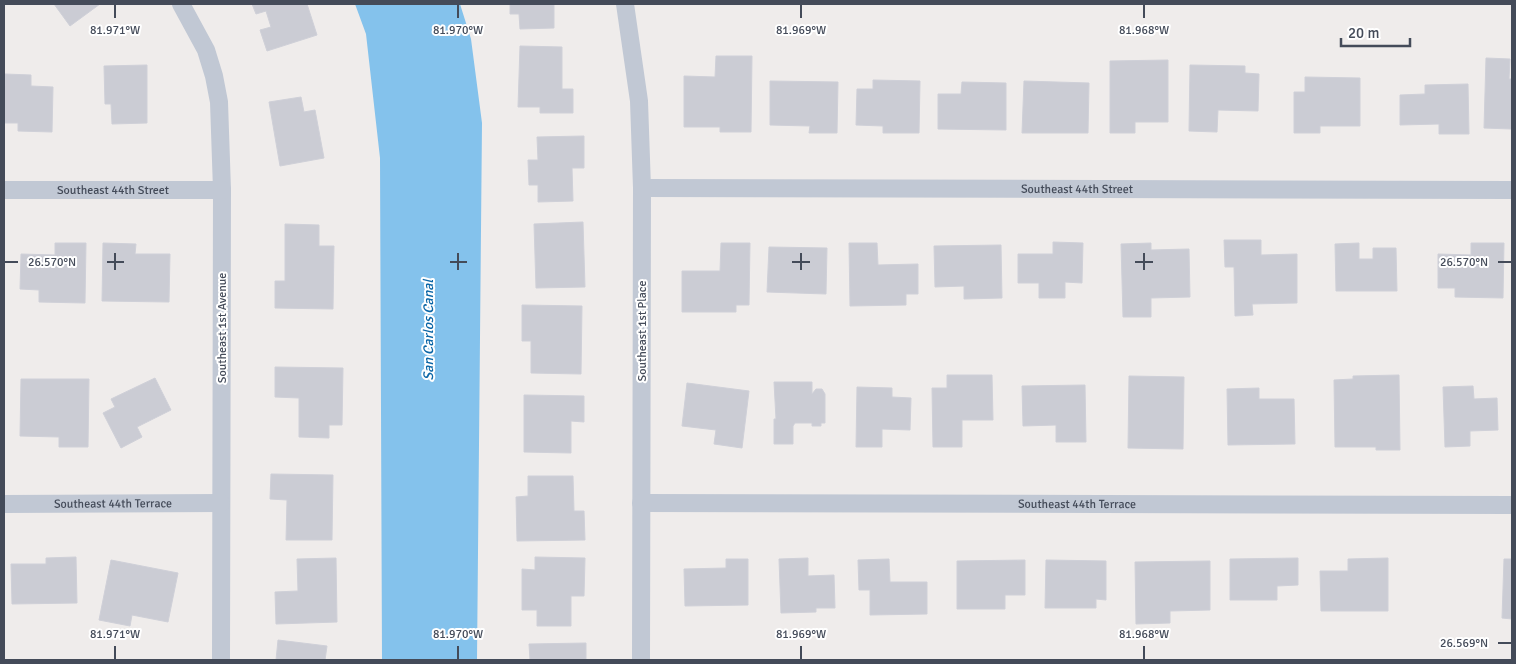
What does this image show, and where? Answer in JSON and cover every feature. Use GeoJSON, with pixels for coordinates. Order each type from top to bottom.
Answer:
{"type":"FeatureCollection","features":[{"type":"Feature","properties":{"kind":"street","name":"Southeast 1st Avenue"},"geometry":{"type":"LineString","coordinates":[[181,4],[206,50],[219,102],[222,190],[221,660]]}},
{"type":"Feature","properties":{"kind":"street","name":"Southeast 1st Place"},"geometry":{"type":"LineString","coordinates":[[624,4],[639,101],[642,188],[641,660]]}},
{"type":"Feature","properties":{"kind":"street","name":"Southeast 44th Street"},"geometry":{"type":"LineString","coordinates":[[642,188],[1512,190]]}},
{"type":"Feature","properties":{"kind":"street","name":"Southeast 44th Street"},"geometry":{"type":"LineString","coordinates":[[4,190],[222,190]]}},
{"type":"Feature","properties":{"kind":"street","name":"Southeast 44th Terrace"},"geometry":{"type":"LineString","coordinates":[[4,504],[221,503]]}},
{"type":"Feature","properties":{"kind":"street","name":"Southeast 44th Terrace"},"geometry":{"type":"LineString","coordinates":[[641,504],[1512,506]]}},
{"type":"Feature","properties":{"kind":"water","name":"San Carlos Canal"},"geometry":{"type":"Polygon","coordinates":[[[355,4],[460,4],[471,39],[482,123],[477,660],[382,660],[380,158],[366,34],[355,4]]]}},
{"type":"Feature","properties":{"kind":"building"},"geometry":{"type":"Polygon","coordinates":[[[54,4],[100,4],[70,26],[54,4]]]}},
{"type":"Feature","properties":{"kind":"building"},"geometry":{"type":"Polygon","coordinates":[[[252,4],[307,4],[317,35],[267,51],[260,30],[271,27],[266,11],[256,14],[252,4]]]}},
{"type":"Feature","properties":{"kind":"building"},"geometry":{"type":"Polygon","coordinates":[[[510,4],[554,4],[554,28],[520,29],[519,14],[510,14],[510,4]]]}},
{"type":"Feature","properties":{"kind":"building"},"geometry":{"type":"Polygon","coordinates":[[[520,46],[562,47],[562,89],[573,89],[573,113],[540,113],[540,107],[518,107],[520,46]]]}},
{"type":"Feature","properties":{"kind":"building"},"geometry":{"type":"Polygon","coordinates":[[[716,56],[752,56],[751,132],[720,132],[720,127],[684,127],[684,76],[715,77],[716,56]]]}},
{"type":"Feature","properties":{"kind":"building"},"geometry":{"type":"Polygon","coordinates":[[[1486,58],[1510,59],[1509,79],[1512,79],[1511,129],[1484,128],[1486,58]]]}},
{"type":"Feature","properties":{"kind":"building"},"geometry":{"type":"Polygon","coordinates":[[[1168,60],[1168,122],[1135,122],[1135,133],[1110,133],[1110,61],[1168,60]]]}},
{"type":"Feature","properties":{"kind":"building"},"geometry":{"type":"Polygon","coordinates":[[[147,65],[147,123],[112,124],[111,104],[105,104],[104,66],[147,65]]]}},
{"type":"Feature","properties":{"kind":"building"},"geometry":{"type":"Polygon","coordinates":[[[1190,65],[1245,66],[1245,73],[1259,74],[1258,111],[1218,110],[1217,132],[1189,131],[1190,65]]]}},
{"type":"Feature","properties":{"kind":"building"},"geometry":{"type":"Polygon","coordinates":[[[5,74],[31,75],[31,86],[53,87],[52,132],[18,131],[18,123],[4,123],[5,74]]]}},
{"type":"Feature","properties":{"kind":"building"},"geometry":{"type":"Polygon","coordinates":[[[1305,77],[1360,78],[1360,126],[1320,126],[1320,133],[1294,133],[1294,92],[1305,92],[1305,77]]]}},
{"type":"Feature","properties":{"kind":"building"},"geometry":{"type":"Polygon","coordinates":[[[873,80],[920,81],[919,133],[883,133],[883,126],[856,125],[857,89],[873,89],[873,80]]]}},
{"type":"Feature","properties":{"kind":"building"},"geometry":{"type":"Polygon","coordinates":[[[770,81],[838,82],[837,133],[809,133],[810,126],[770,125],[770,81]]]}},
{"type":"Feature","properties":{"kind":"building"},"geometry":{"type":"Polygon","coordinates":[[[1024,81],[1089,83],[1088,133],[1022,133],[1024,81]]]}},
{"type":"Feature","properties":{"kind":"building"},"geometry":{"type":"Polygon","coordinates":[[[962,82],[1006,83],[1006,130],[938,129],[938,94],[961,94],[962,82]]]}},
{"type":"Feature","properties":{"kind":"building"},"geometry":{"type":"Polygon","coordinates":[[[1468,84],[1469,134],[1439,134],[1439,124],[1400,125],[1400,95],[1425,94],[1425,85],[1468,84]]]}},
{"type":"Feature","properties":{"kind":"building"},"geometry":{"type":"Polygon","coordinates":[[[301,97],[304,112],[315,110],[324,158],[280,166],[269,102],[301,97]]]}},
{"type":"Feature","properties":{"kind":"building"},"geometry":{"type":"Polygon","coordinates":[[[584,136],[584,168],[572,168],[573,201],[538,202],[538,185],[529,185],[528,160],[538,160],[537,137],[584,136]]]}},
{"type":"Feature","properties":{"kind":"building"},"geometry":{"type":"Polygon","coordinates":[[[583,222],[585,287],[536,288],[534,224],[583,222]]]}},
{"type":"Feature","properties":{"kind":"building"},"geometry":{"type":"Polygon","coordinates":[[[285,224],[319,225],[319,246],[334,246],[333,309],[275,308],[275,281],[285,281],[285,224]]]}},
{"type":"Feature","properties":{"kind":"building"},"geometry":{"type":"Polygon","coordinates":[[[1224,240],[1261,240],[1261,255],[1297,254],[1297,303],[1252,304],[1253,315],[1235,316],[1234,267],[1225,267],[1224,240]]]}},
{"type":"Feature","properties":{"kind":"building"},"geometry":{"type":"Polygon","coordinates":[[[1053,242],[1083,243],[1082,283],[1065,282],[1065,298],[1039,298],[1039,283],[1018,283],[1018,254],[1053,254],[1053,242]]]}},
{"type":"Feature","properties":{"kind":"building"},"geometry":{"type":"Polygon","coordinates":[[[55,243],[86,243],[85,303],[39,302],[39,290],[20,289],[21,254],[55,255],[55,243]]]}},
{"type":"Feature","properties":{"kind":"building"},"geometry":{"type":"Polygon","coordinates":[[[103,243],[136,244],[135,254],[170,254],[169,302],[102,301],[103,243]]]}},
{"type":"Feature","properties":{"kind":"building"},"geometry":{"type":"Polygon","coordinates":[[[721,243],[750,243],[749,305],[736,305],[736,312],[682,312],[682,271],[720,271],[721,243]]]}},
{"type":"Feature","properties":{"kind":"building"},"geometry":{"type":"Polygon","coordinates":[[[849,243],[877,243],[878,265],[918,264],[918,294],[906,294],[906,305],[850,306],[849,243]]]}},
{"type":"Feature","properties":{"kind":"building"},"geometry":{"type":"Polygon","coordinates":[[[1151,243],[1151,250],[1189,249],[1190,297],[1151,298],[1151,317],[1123,317],[1121,244],[1151,243]]]}},
{"type":"Feature","properties":{"kind":"building"},"geometry":{"type":"Polygon","coordinates":[[[1359,243],[1359,259],[1373,259],[1373,248],[1396,248],[1397,291],[1336,291],[1335,244],[1359,243]]]}},
{"type":"Feature","properties":{"kind":"building"},"geometry":{"type":"Polygon","coordinates":[[[1471,243],[1504,243],[1503,298],[1455,297],[1455,288],[1438,288],[1438,254],[1471,255],[1471,243]]]}},
{"type":"Feature","properties":{"kind":"building"},"geometry":{"type":"Polygon","coordinates":[[[1001,245],[1002,298],[964,299],[964,286],[935,287],[934,246],[1001,245]]]}},
{"type":"Feature","properties":{"kind":"building"},"geometry":{"type":"Polygon","coordinates":[[[769,247],[827,248],[826,294],[767,292],[769,247]]]}},
{"type":"Feature","properties":{"kind":"building"},"geometry":{"type":"Polygon","coordinates":[[[522,305],[582,306],[581,374],[531,373],[531,341],[522,341],[522,305]]]}},
{"type":"Feature","properties":{"kind":"building"},"geometry":{"type":"Polygon","coordinates":[[[275,367],[343,368],[342,425],[329,425],[329,438],[299,437],[299,398],[275,397],[275,367]]]}},
{"type":"Feature","properties":{"kind":"building"},"geometry":{"type":"Polygon","coordinates":[[[947,375],[992,375],[993,420],[962,420],[962,447],[933,447],[932,388],[947,388],[947,375]]]}},
{"type":"Feature","properties":{"kind":"building"},"geometry":{"type":"Polygon","coordinates":[[[1399,375],[1400,450],[1376,450],[1376,447],[1335,447],[1334,380],[1353,379],[1353,376],[1399,375]]]}},
{"type":"Feature","properties":{"kind":"building"},"geometry":{"type":"Polygon","coordinates":[[[1129,376],[1184,377],[1183,449],[1128,448],[1129,376]]]}},
{"type":"Feature","properties":{"kind":"building"},"geometry":{"type":"Polygon","coordinates":[[[155,378],[171,410],[137,427],[142,437],[121,448],[103,413],[115,407],[111,399],[155,378]]]}},
{"type":"Feature","properties":{"kind":"building"},"geometry":{"type":"Polygon","coordinates":[[[21,379],[89,379],[88,447],[59,447],[59,437],[20,436],[21,379]]]}},
{"type":"Feature","properties":{"kind":"building"},"geometry":{"type":"Polygon","coordinates":[[[774,382],[812,382],[812,394],[816,389],[822,389],[825,394],[825,423],[821,423],[821,426],[812,426],[812,423],[795,423],[793,426],[793,444],[774,444],[774,419],[776,419],[774,382]]]}},
{"type":"Feature","properties":{"kind":"building"},"geometry":{"type":"Polygon","coordinates":[[[687,383],[749,391],[742,448],[714,444],[716,430],[682,426],[687,383]]]}},
{"type":"Feature","properties":{"kind":"building"},"geometry":{"type":"Polygon","coordinates":[[[1085,385],[1086,442],[1056,442],[1056,425],[1023,426],[1022,386],[1085,385]]]}},
{"type":"Feature","properties":{"kind":"building"},"geometry":{"type":"Polygon","coordinates":[[[1473,386],[1474,399],[1497,398],[1498,430],[1470,431],[1470,446],[1445,447],[1443,387],[1473,386]]]}},
{"type":"Feature","properties":{"kind":"building"},"geometry":{"type":"Polygon","coordinates":[[[857,387],[892,388],[892,397],[911,398],[910,430],[882,429],[882,447],[856,447],[857,387]]]}},
{"type":"Feature","properties":{"kind":"building"},"geometry":{"type":"Polygon","coordinates":[[[1259,388],[1259,399],[1294,399],[1295,444],[1228,445],[1227,389],[1259,388]]]}},
{"type":"Feature","properties":{"kind":"building"},"geometry":{"type":"Polygon","coordinates":[[[524,395],[584,396],[584,422],[571,421],[571,453],[524,452],[524,395]]]}},
{"type":"Feature","properties":{"kind":"building"},"geometry":{"type":"Polygon","coordinates":[[[271,474],[333,475],[332,540],[286,540],[287,500],[270,499],[271,474]]]}},
{"type":"Feature","properties":{"kind":"building"},"geometry":{"type":"Polygon","coordinates":[[[528,476],[573,476],[574,511],[584,511],[585,540],[517,541],[516,497],[528,496],[528,476]]]}},
{"type":"Feature","properties":{"kind":"building"},"geometry":{"type":"Polygon","coordinates":[[[76,557],[77,603],[12,604],[11,564],[46,564],[46,558],[76,557]]]}},
{"type":"Feature","properties":{"kind":"building"},"geometry":{"type":"Polygon","coordinates":[[[535,557],[585,558],[584,596],[571,596],[571,626],[537,626],[537,610],[522,610],[522,569],[535,570],[535,557]]]}},
{"type":"Feature","properties":{"kind":"building"},"geometry":{"type":"Polygon","coordinates":[[[336,558],[337,622],[276,624],[275,592],[298,591],[297,559],[336,558]]]}},
{"type":"Feature","properties":{"kind":"building"},"geometry":{"type":"Polygon","coordinates":[[[808,558],[808,576],[834,575],[835,608],[816,608],[816,612],[781,613],[779,559],[808,558]]]}},
{"type":"Feature","properties":{"kind":"building"},"geometry":{"type":"Polygon","coordinates":[[[1298,558],[1298,585],[1277,586],[1277,600],[1230,600],[1230,559],[1298,558]]]}},
{"type":"Feature","properties":{"kind":"building"},"geometry":{"type":"Polygon","coordinates":[[[1388,558],[1388,611],[1321,611],[1320,571],[1348,571],[1348,559],[1388,558]]]}},
{"type":"Feature","properties":{"kind":"building"},"geometry":{"type":"Polygon","coordinates":[[[726,559],[748,559],[748,605],[685,606],[684,569],[726,568],[726,559]]]}},
{"type":"Feature","properties":{"kind":"building"},"geometry":{"type":"Polygon","coordinates":[[[889,559],[890,582],[927,582],[927,614],[870,615],[870,590],[859,590],[858,560],[889,559]]]}},
{"type":"Feature","properties":{"kind":"building"},"geometry":{"type":"Polygon","coordinates":[[[1504,559],[1512,559],[1512,619],[1502,618],[1504,559]]]}},
{"type":"Feature","properties":{"kind":"building"},"geometry":{"type":"Polygon","coordinates":[[[111,560],[178,573],[168,622],[132,615],[130,626],[99,620],[111,560]]]}},
{"type":"Feature","properties":{"kind":"building"},"geometry":{"type":"Polygon","coordinates":[[[1025,560],[1025,595],[1005,595],[1005,609],[957,609],[957,561],[1025,560]]]}},
{"type":"Feature","properties":{"kind":"building"},"geometry":{"type":"Polygon","coordinates":[[[1046,560],[1106,561],[1106,600],[1096,599],[1096,608],[1045,608],[1046,560]]]}},
{"type":"Feature","properties":{"kind":"building"},"geometry":{"type":"Polygon","coordinates":[[[1210,561],[1210,610],[1170,611],[1170,623],[1136,624],[1135,562],[1210,561]]]}},
{"type":"Feature","properties":{"kind":"building"},"geometry":{"type":"Polygon","coordinates":[[[278,640],[327,646],[325,660],[276,660],[278,640]]]}},
{"type":"Feature","properties":{"kind":"building"},"geometry":{"type":"Polygon","coordinates":[[[586,643],[586,660],[530,660],[529,644],[586,643]]]}}]}
